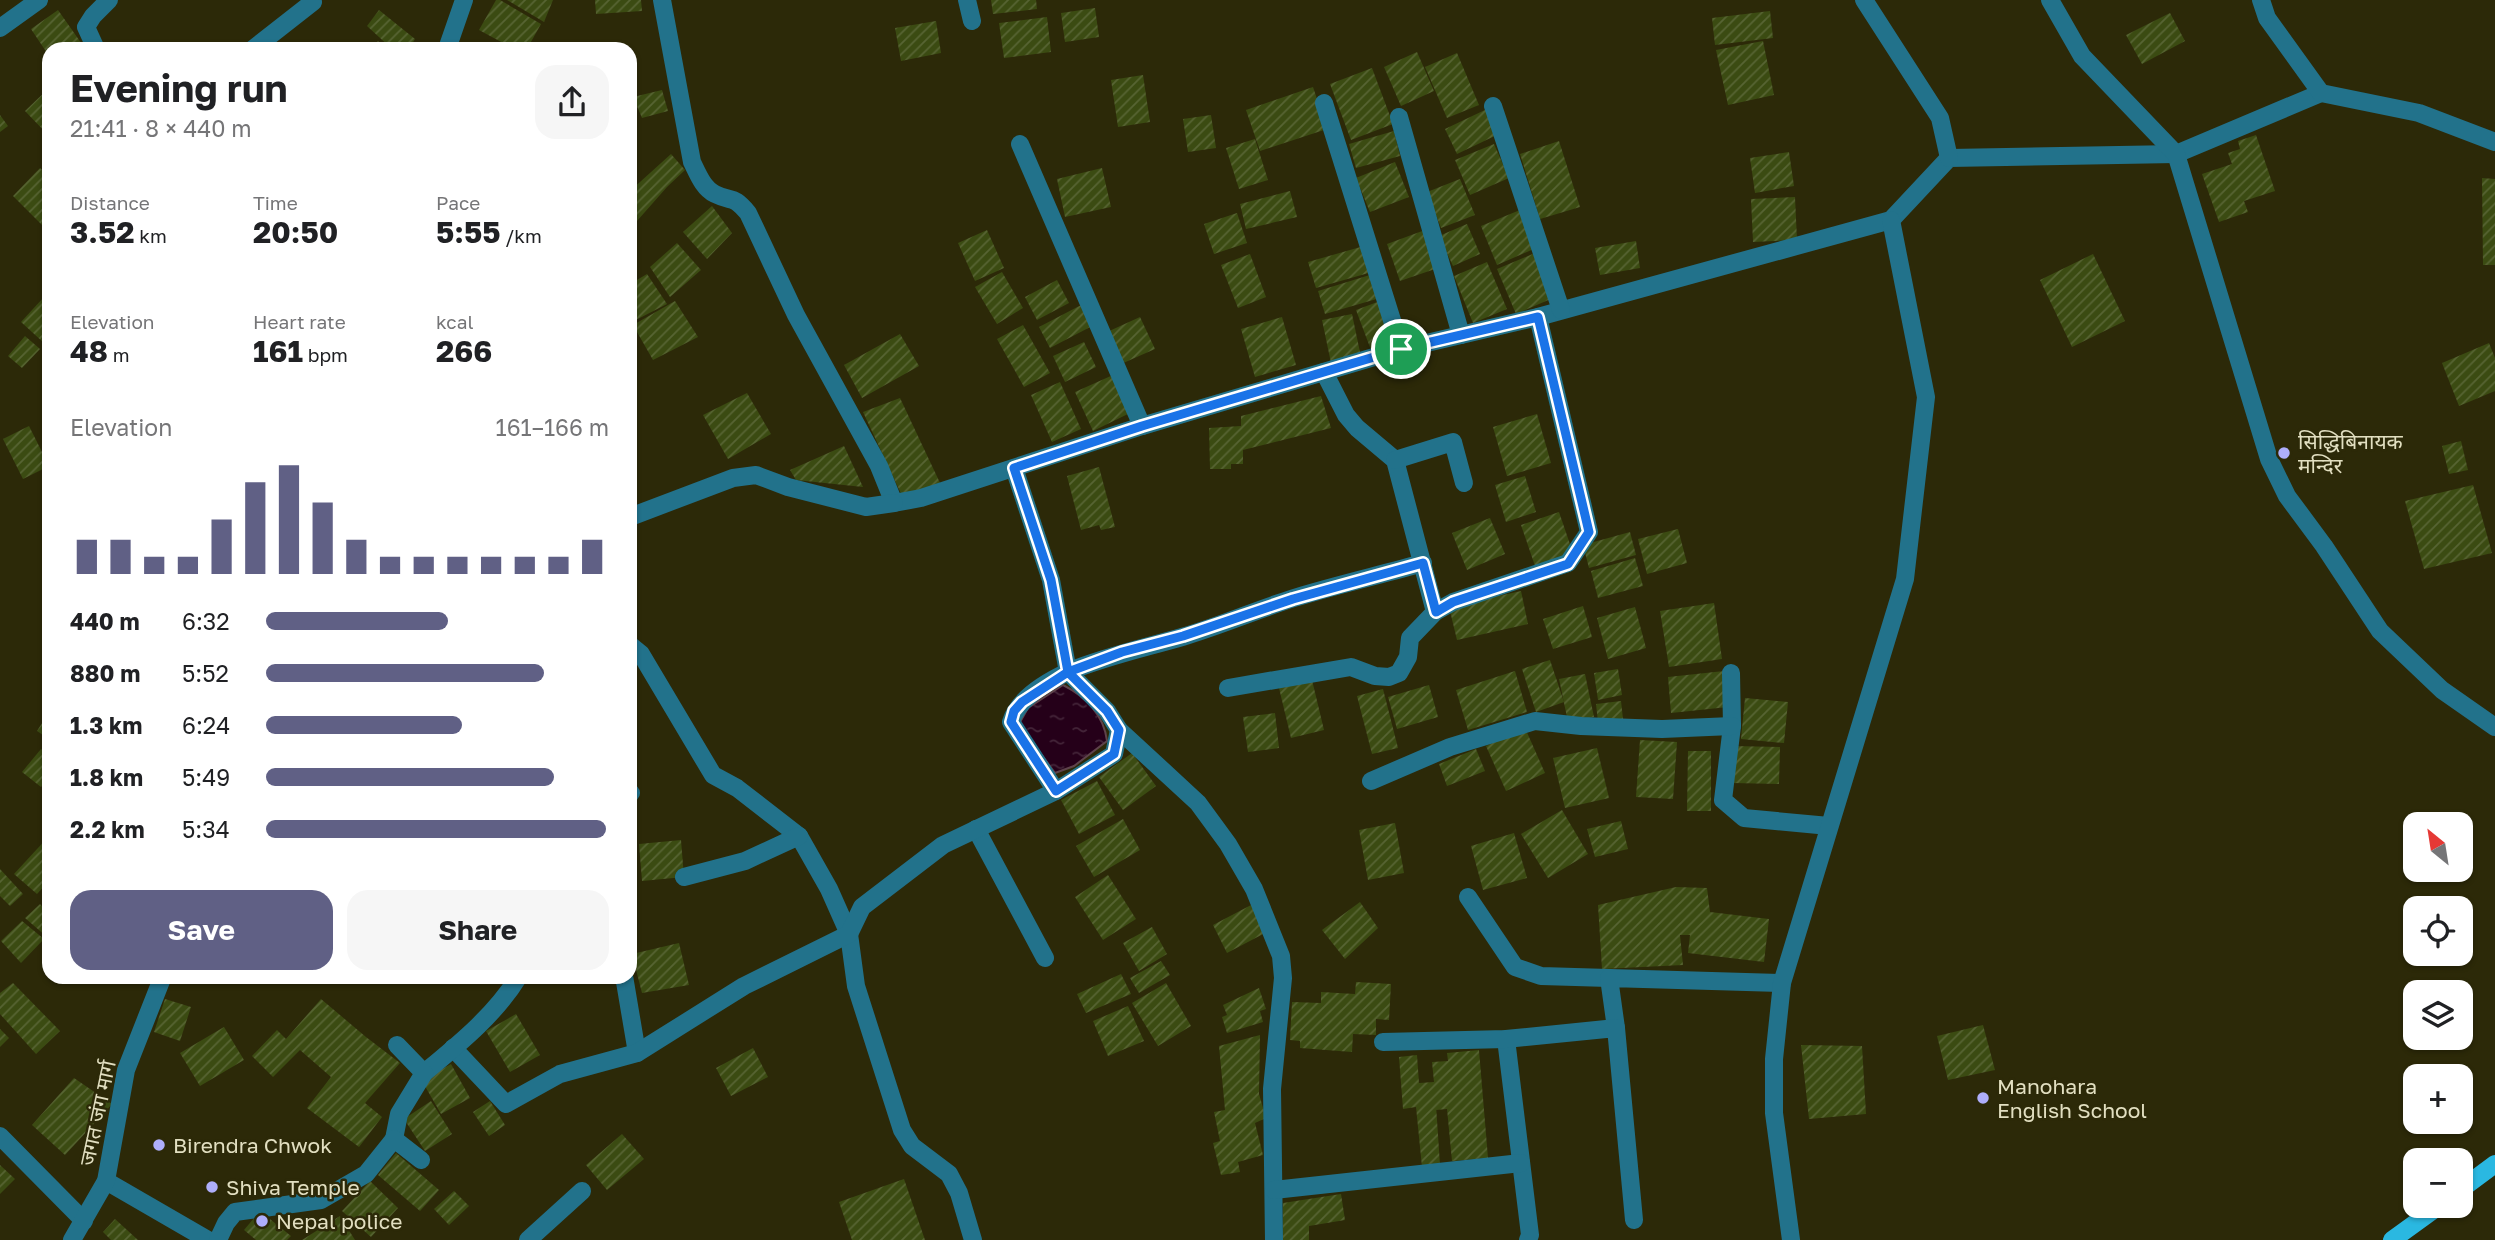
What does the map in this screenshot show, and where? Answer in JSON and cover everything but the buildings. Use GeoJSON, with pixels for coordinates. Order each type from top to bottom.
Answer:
{"type":"FeatureCollection","features":[{"type":"Feature","properties":{"kind":"main road"},"geometry":{"type":"LineString","coordinates":[[2473,1180],[2495,1164]]}},
{"type":"Feature","properties":{"kind":"main road"},"geometry":{"type":"LineString","coordinates":[[2392,1240],[2423,1218]]}},
{"type":"Feature","properties":{"kind":"street"},"geometry":{"type":"LineString","coordinates":[[0,28],[39,0]]}},
{"type":"Feature","properties":{"kind":"street"},"geometry":{"type":"LineString","coordinates":[[93,42],[86,27],[109,0]]}},
{"type":"Feature","properties":{"kind":"street"},"geometry":{"type":"LineString","coordinates":[[262,42],[313,2],[312,0]]}},
{"type":"Feature","properties":{"kind":"street"},"geometry":{"type":"LineString","coordinates":[[449,42],[464,0]]}},
{"type":"Feature","properties":{"kind":"street"},"geometry":{"type":"LineString","coordinates":[[662,0],[692,162],[702,182],[714,194],[737,200],[748,213],[796,315],[879,466],[894,503]]}},
{"type":"Feature","properties":{"kind":"street"},"geometry":{"type":"LineString","coordinates":[[967,0],[972,20]]}},
{"type":"Feature","properties":{"kind":"street"},"geometry":{"type":"LineString","coordinates":[[1864,0],[1940,118],[1949,158]]}},
{"type":"Feature","properties":{"kind":"street"},"geometry":{"type":"LineString","coordinates":[[2050,0],[2082,56],[2176,154],[2269,459],[2287,496],[2324,546],[2380,631],[2442,690],[2495,727]]}},
{"type":"Feature","properties":{"kind":"street"},"geometry":{"type":"LineString","coordinates":[[2261,0],[2267,18],[2320,93]]}},
{"type":"Feature","properties":{"kind":"street"},"geometry":{"type":"LineString","coordinates":[[637,514],[733,478],[756,475],[788,488],[866,507],[920,498],[1142,426],[1401,349],[1538,317],[1891,220],[1949,158],[2176,154],[2320,93],[2419,113],[2495,142]]}},
{"type":"Feature","properties":{"kind":"street"},"geometry":{"type":"LineString","coordinates":[[1324,103],[1401,349]]}},
{"type":"Feature","properties":{"kind":"street"},"geometry":{"type":"LineString","coordinates":[[1493,106],[1561,310]]}},
{"type":"Feature","properties":{"kind":"street"},"geometry":{"type":"LineString","coordinates":[[1399,117],[1461,335]]}},
{"type":"Feature","properties":{"kind":"street"},"geometry":{"type":"LineString","coordinates":[[1020,144],[1142,426]]}},
{"type":"Feature","properties":{"kind":"street"},"geometry":{"type":"LineString","coordinates":[[1791,1240],[1774,1113],[1774,1059],[1782,983],[1905,579],[1926,397],[1891,220]]}},
{"type":"Feature","properties":{"kind":"street"},"geometry":{"type":"LineString","coordinates":[[1228,688],[1351,667],[1375,676],[1389,677],[1399,673],[1408,657],[1410,638],[1436,612],[1453,602],[1568,564],[1589,532],[1538,317]]}},
{"type":"Feature","properties":{"kind":"street"},"geometry":{"type":"LineString","coordinates":[[1324,372],[1346,415],[1357,428],[1395,460],[1436,612]]}},
{"type":"Feature","properties":{"kind":"street"},"geometry":{"type":"LineString","coordinates":[[1395,460],[1453,442],[1464,483]]}},
{"type":"Feature","properties":{"kind":"street"},"geometry":{"type":"LineString","coordinates":[[1014,468],[1051,580],[1068,672],[1107,711],[1119,730],[1198,803],[1228,844],[1254,889],[1281,956],[1283,978],[1272,1089],[1274,1240]]}},
{"type":"Feature","properties":{"kind":"street"},"geometry":{"type":"LineString","coordinates":[[1056,791],[1011,722],[1014,711],[1022,702],[1068,672],[1122,652],[1183,636],[1293,599],[1423,563]]}},
{"type":"Feature","properties":{"kind":"street"},"geometry":{"type":"LineString","coordinates":[[637,651],[713,775],[737,788],[799,836],[829,889],[849,934],[856,986],[902,1130],[912,1146],[949,1174],[959,1193],[973,1240]]}},
{"type":"Feature","properties":{"kind":"street"},"geometry":{"type":"LineString","coordinates":[[1731,673],[1732,726],[1723,800],[1744,818],[1829,826]]}},
{"type":"Feature","properties":{"kind":"street"},"geometry":{"type":"LineString","coordinates":[[1371,780],[1450,747],[1535,721],[1662,729],[1732,726]]}},
{"type":"Feature","properties":{"kind":"street"},"geometry":{"type":"LineString","coordinates":[[453,1048],[506,1104],[560,1074],[637,1053],[744,986],[849,934],[862,907],[943,845],[1056,791],[1114,754],[1119,730]]}},
{"type":"Feature","properties":{"kind":"street"},"geometry":{"type":"LineString","coordinates":[[976,829],[1045,958]]}},
{"type":"Feature","properties":{"kind":"street"},"geometry":{"type":"LineString","coordinates":[[684,877],[744,861],[799,836]]}},
{"type":"Feature","properties":{"kind":"street"},"geometry":{"type":"LineString","coordinates":[[1468,897],[1515,967],[1541,975],[1782,983]]}},
{"type":"Feature","properties":{"kind":"street"},"geometry":{"type":"LineString","coordinates":[[1609,978],[1634,1220]]}},
{"type":"Feature","properties":{"kind":"street","name":"जगत जंग मार्ग"},"geometry":{"type":"LineString","coordinates":[[72,1240],[106,1181],[126,1070],[160,984]]}},
{"type":"Feature","properties":{"kind":"street"},"geometry":{"type":"LineString","coordinates":[[218,1240],[235,1212],[321,1200],[366,1174],[394,1139],[399,1114],[424,1073],[505,1000],[514,984]]}},
{"type":"Feature","properties":{"kind":"street"},"geometry":{"type":"LineString","coordinates":[[625,984],[637,1053]]}},
{"type":"Feature","properties":{"kind":"street"},"geometry":{"type":"LineString","coordinates":[[1383,1042],[1506,1039],[1616,1028]]}},
{"type":"Feature","properties":{"kind":"street"},"geometry":{"type":"LineString","coordinates":[[1506,1039],[1530,1235],[1528,1240]]}},
{"type":"Feature","properties":{"kind":"street"},"geometry":{"type":"LineString","coordinates":[[397,1045],[424,1073]]}},
{"type":"Feature","properties":{"kind":"street"},"geometry":{"type":"LineString","coordinates":[[0,1136],[84,1221]]}},
{"type":"Feature","properties":{"kind":"street"},"geometry":{"type":"LineString","coordinates":[[394,1139],[421,1160]]}},
{"type":"Feature","properties":{"kind":"street"},"geometry":{"type":"LineString","coordinates":[[1274,1190],[1521,1163]]}},
{"type":"Feature","properties":{"kind":"street"},"geometry":{"type":"LineString","coordinates":[[106,1181],[208,1240]]}},
{"type":"Feature","properties":{"kind":"street"},"geometry":{"type":"LineString","coordinates":[[528,1240],[582,1191]]}},
{"type":"Feature","properties":{"kind":"water"},"geometry":{"type":"Polygon","coordinates":[[[1063,685],[1092,707],[1102,723],[1107,741],[1074,766],[1055,773],[1019,724],[1028,708],[1063,685]]]}},
{"type":"Feature","properties":{"kind":"place","name":"सिद्धिबिनायक मन्दिर"},"geometry":{"type":"Point","coordinates":[2284,453]}},
{"type":"Feature","properties":{"kind":"place","name":"Manohara English School"},"geometry":{"type":"Point","coordinates":[1983,1098]}},
{"type":"Feature","properties":{"kind":"place","name":"Birendra Chwok"},"geometry":{"type":"Point","coordinates":[159,1145]}},
{"type":"Feature","properties":{"kind":"place","name":"Shiva Temple"},"geometry":{"type":"Point","coordinates":[212,1187]}},
{"type":"Feature","properties":{"kind":"place","name":"Nepal police"},"geometry":{"type":"Point","coordinates":[262,1221]}},
{"type":"Feature","properties":{"kind":"route"},"geometry":{"type":"LineString","coordinates":[[1401,349],[1142,426],[1014,468],[1051,580],[1068,672],[1107,711],[1119,730],[1114,754],[1056,791],[1011,722],[1014,711],[1022,702],[1068,672],[1122,652],[1183,636],[1293,599],[1423,563],[1436,612],[1453,602],[1568,564],[1589,532],[1538,317],[1401,349]]}}]}
